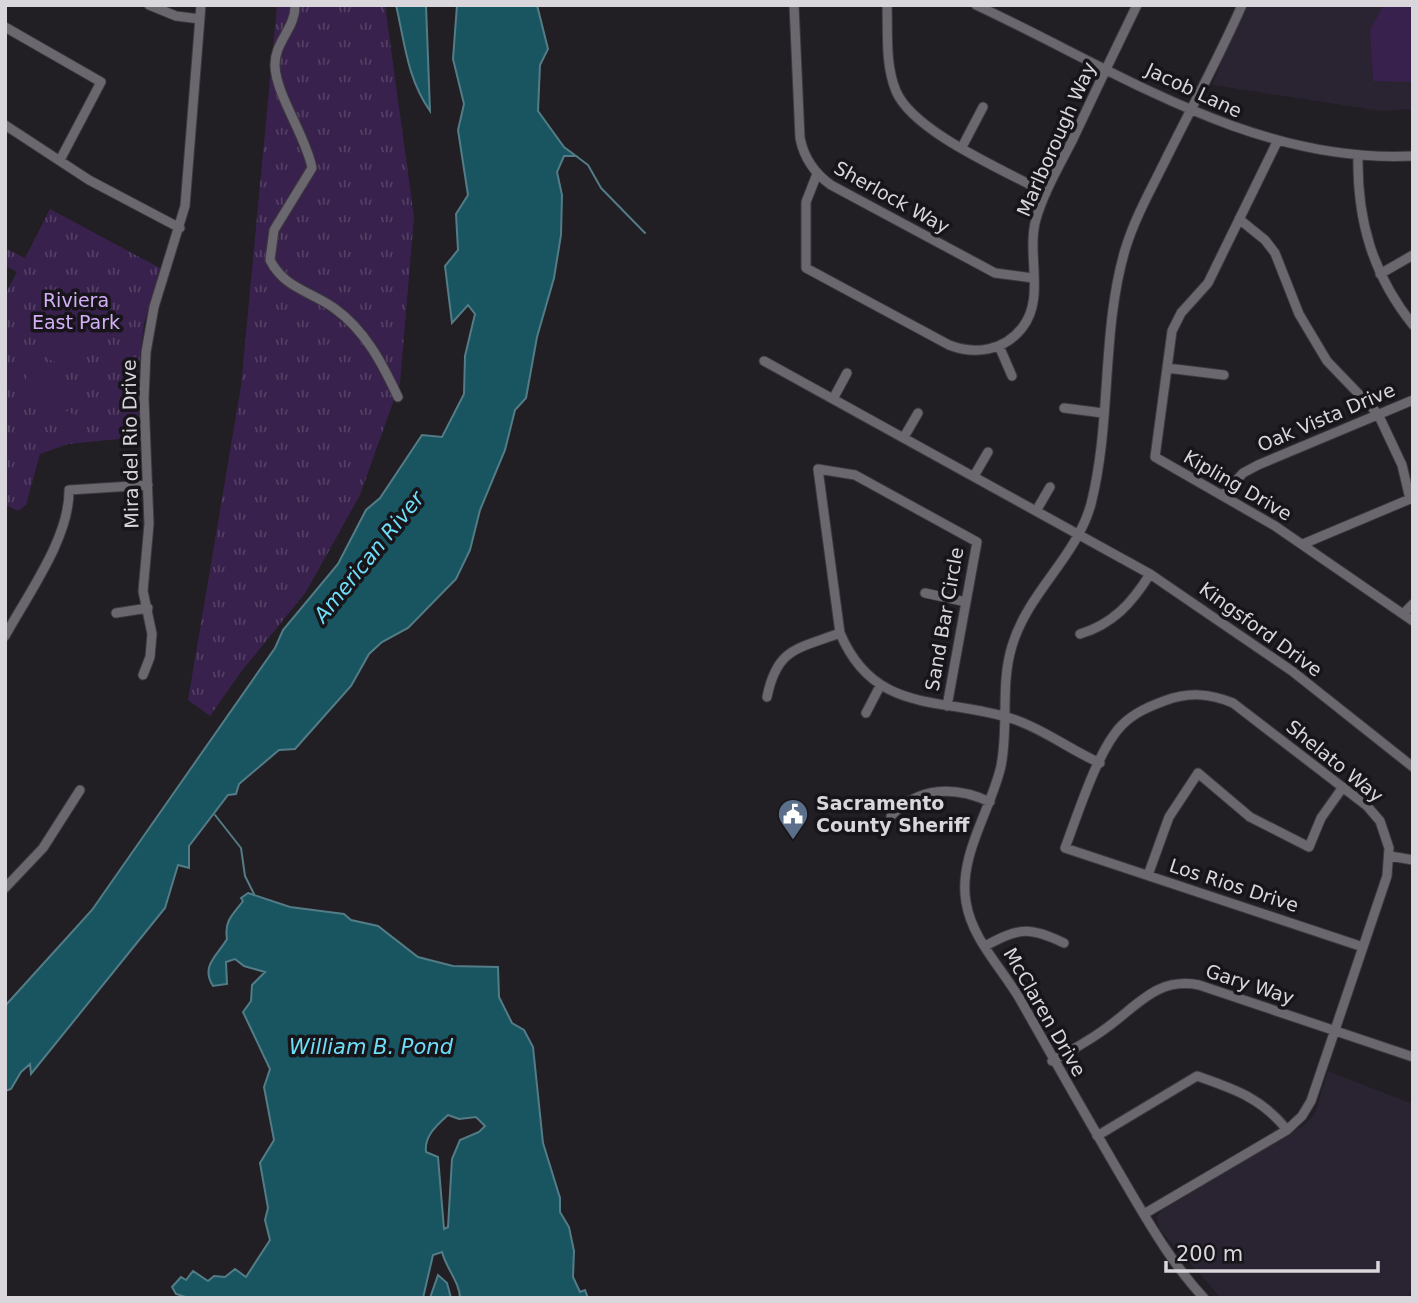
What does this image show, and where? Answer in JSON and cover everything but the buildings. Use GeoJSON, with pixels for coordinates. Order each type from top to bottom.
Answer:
{"type":"FeatureCollection","features":[{"type":"Feature","properties":{"kind":"street"},"geometry":{"type":"LineString","coordinates":[[149,5],[176,16],[201,19]]}},
{"type":"Feature","properties":{"kind":"street","name":"Mira del Rio Drive"},"geometry":{"type":"LineString","coordinates":[[143,675],[152,646],[148,608],[143,591],[149,524],[144,398],[146,352],[153,307],[185,206],[201,5]]}},
{"type":"Feature","properties":{"kind":"street"},"geometry":{"type":"LineString","coordinates":[[295,5],[292,23],[277,48],[275,73],[313,168],[274,230],[270,260],[287,283],[335,309],[372,346],[398,397]]}},
{"type":"Feature","properties":{"kind":"street","name":"Sherlock Way"},"geometry":{"type":"LineString","coordinates":[[794,5],[800,138],[805,155],[817,174],[831,185],[995,273],[1033,278]]}},
{"type":"Feature","properties":{"kind":"street"},"geometry":{"type":"LineString","coordinates":[[887,5],[890,70],[900,100],[922,124],[1046,193]]}},
{"type":"Feature","properties":{"kind":"street","name":"Jacob Lane"},"geometry":{"type":"LineString","coordinates":[[976,5],[1191,109],[1277,142],[1358,156],[1413,156]]}},
{"type":"Feature","properties":{"kind":"street","name":"Marlborough Way"},"geometry":{"type":"LineString","coordinates":[[999,346],[1016,335],[1028,318],[1034,299],[1033,236],[1046,193],[1137,5]]}},
{"type":"Feature","properties":{"kind":"street","name":"McClaren Drive"},"geometry":{"type":"LineString","coordinates":[[1204,1298],[1182,1272],[1144,1214],[1052,1061],[1023,1003],[970,918],[964,887],[968,862],[1002,762],[1006,717],[1006,667],[1017,629],[1024,613],[1069,554],[1079,534],[1095,483],[1116,294],[1125,250],[1139,212],[1242,5]]}},
{"type":"Feature","properties":{"kind":"street"},"geometry":{"type":"LineString","coordinates":[[5,27],[101,82],[60,160]]}},
{"type":"Feature","properties":{"kind":"street"},"geometry":{"type":"LineString","coordinates":[[962,147],[983,107]]}},
{"type":"Feature","properties":{"kind":"street"},"geometry":{"type":"LineString","coordinates":[[5,125],[89,180],[180,228]]}},
{"type":"Feature","properties":{"kind":"street","name":"Kipling Drive"},"geometry":{"type":"LineString","coordinates":[[1277,142],[1208,283],[1176,322],[1167,368],[1156,457],[1304,544],[1413,621]]}},
{"type":"Feature","properties":{"kind":"street"},"geometry":{"type":"LineString","coordinates":[[1358,156],[1360,213],[1380,274],[1413,324]]}},
{"type":"Feature","properties":{"kind":"street"},"geometry":{"type":"LineString","coordinates":[[817,174],[806,202],[806,268],[949,345],[969,351],[999,346],[1012,376]]}},
{"type":"Feature","properties":{"kind":"street"},"geometry":{"type":"LineString","coordinates":[[1239,219],[1265,240],[1275,253],[1299,314],[1327,361],[1378,414],[1402,465],[1410,499],[1304,544]]}},
{"type":"Feature","properties":{"kind":"street"},"geometry":{"type":"LineString","coordinates":[[1380,274],[1413,256]]}},
{"type":"Feature","properties":{"kind":"street","name":"Kingsford Drive"},"geometry":{"type":"LineString","coordinates":[[764,361],[1150,574],[1282,663],[1413,767]]}},
{"type":"Feature","properties":{"kind":"street"},"geometry":{"type":"LineString","coordinates":[[1167,368],[1224,375]]}},
{"type":"Feature","properties":{"kind":"street"},"geometry":{"type":"LineString","coordinates":[[833,399],[847,373]]}},
{"type":"Feature","properties":{"kind":"street","name":"Oak Vista Drive"},"geometry":{"type":"LineString","coordinates":[[1223,495],[1248,470],[1413,400]]}},
{"type":"Feature","properties":{"kind":"street"},"geometry":{"type":"LineString","coordinates":[[1064,408],[1103,413]]}},
{"type":"Feature","properties":{"kind":"street"},"geometry":{"type":"LineString","coordinates":[[904,437],[918,413]]}},
{"type":"Feature","properties":{"kind":"street"},"geometry":{"type":"LineString","coordinates":[[974,476],[988,452]]}},
{"type":"Feature","properties":{"kind":"street","name":"Sand Bar Circle"},"geometry":{"type":"LineString","coordinates":[[818,469],[855,475],[977,542],[966,602],[947,706],[905,698],[880,686],[848,653],[839,633],[818,469]]}},
{"type":"Feature","properties":{"kind":"street"},"geometry":{"type":"LineString","coordinates":[[5,636],[61,533],[68,512],[69,490],[148,485]]}},
{"type":"Feature","properties":{"kind":"street"},"geometry":{"type":"LineString","coordinates":[[1036,511],[1050,487]]}},
{"type":"Feature","properties":{"kind":"street"},"geometry":{"type":"LineString","coordinates":[[1080,635],[1104,625],[1121,613],[1150,574]]}},
{"type":"Feature","properties":{"kind":"street"},"geometry":{"type":"LineString","coordinates":[[925,593],[966,602]]}},
{"type":"Feature","properties":{"kind":"street"},"geometry":{"type":"LineString","coordinates":[[1403,614],[1413,604]]}},
{"type":"Feature","properties":{"kind":"street"},"geometry":{"type":"LineString","coordinates":[[116,613],[148,608]]}},
{"type":"Feature","properties":{"kind":"street"},"geometry":{"type":"LineString","coordinates":[[767,697],[774,668],[784,656],[839,633]]}},
{"type":"Feature","properties":{"kind":"street"},"geometry":{"type":"LineString","coordinates":[[866,713],[880,686]]}},
{"type":"Feature","properties":{"kind":"street","name":"Shelato Way"},"geometry":{"type":"LineString","coordinates":[[1094,857],[1065,848],[1116,731],[1133,716],[1174,698],[1201,694],[1222,698],[1242,708],[1367,806],[1380,821],[1390,856],[1387,876],[1309,1106],[1287,1130],[1144,1214]]}},
{"type":"Feature","properties":{"kind":"street"},"geometry":{"type":"LineString","coordinates":[[947,706],[1006,717],[1031,726],[1100,763]]}},
{"type":"Feature","properties":{"kind":"street"},"geometry":{"type":"LineString","coordinates":[[1148,875],[1169,817],[1198,773],[1250,817],[1309,847],[1321,818],[1343,787]]}},
{"type":"Feature","properties":{"kind":"street"},"geometry":{"type":"LineString","coordinates":[[5,888],[52,836],[80,790]]}},
{"type":"Feature","properties":{"kind":"street"},"geometry":{"type":"LineString","coordinates":[[891,816],[906,802],[938,791],[963,791],[990,802]]}},
{"type":"Feature","properties":{"kind":"street"},"geometry":{"type":"LineString","coordinates":[[1390,856],[1413,860]]}},
{"type":"Feature","properties":{"kind":"street","name":"Los Rios Drive"},"geometry":{"type":"LineString","coordinates":[[1094,857],[1363,947]]}},
{"type":"Feature","properties":{"kind":"street"},"geometry":{"type":"LineString","coordinates":[[985,946],[1011,933],[1026,930],[1063,943]]}},
{"type":"Feature","properties":{"kind":"street","name":"Gary Way"},"geometry":{"type":"LineString","coordinates":[[1052,1061],[1096,1035],[1150,992],[1171,984],[1199,985],[1413,1058]]}},
{"type":"Feature","properties":{"kind":"street"},"geometry":{"type":"LineString","coordinates":[[1097,1136],[1197,1076],[1252,1096],[1272,1112],[1287,1130]]}},
{"type":"Feature","properties":{"kind":"shaded area"},"geometry":{"type":"Polygon","coordinates":[[[1245,5],[1413,5],[1413,109],[1381,111],[1212,85],[1245,5]]]}},
{"type":"Feature","properties":{"kind":"shaded area"},"geometry":{"type":"Polygon","coordinates":[[[1328,1071],[1413,1104],[1413,1283],[1408,1298],[1221,1298],[1160,1230],[1156,1217],[1162,1210],[1303,1126],[1315,1113],[1328,1071]]]}},
{"type":"Feature","properties":{"kind":"green space"},"geometry":{"type":"Polygon","coordinates":[[[277,5],[385,5],[414,217],[400,383],[360,495],[306,592],[241,672],[210,716],[188,700],[241,386],[277,5]]]}},
{"type":"Feature","properties":{"kind":"green space"},"geometry":{"type":"Polygon","coordinates":[[[1384,5],[1413,5],[1413,82],[1373,81],[1370,29],[1384,5]]]}},
{"type":"Feature","properties":{"kind":"green space","name":"Riviera East Park"},"geometry":{"type":"Polygon","coordinates":[[[50,209],[160,268],[144,324],[138,372],[139,437],[68,444],[40,454],[26,505],[18,511],[5,505],[5,295],[17,272],[5,266],[5,248],[25,258],[50,209]]]}},
{"type":"Feature","properties":{"kind":"green space"},"geometry":{"type":"Polygon","coordinates":[[[50,317],[85,336],[68,369],[33,350],[50,317]]]}},
{"type":"Feature","properties":{"kind":"green space"},"geometry":{"type":"Polygon","coordinates":[[[30,371],[61,388],[51,406],[20,390],[30,371]]]}},
{"type":"Feature","properties":{"kind":"green space"},"geometry":{"type":"Polygon","coordinates":[[[63,409],[80,418],[74,429],[57,421],[63,409]]]}},
{"type":"Feature","properties":{"kind":"water"},"geometry":{"type":"Polygon","coordinates":[[[396,5],[426,5],[430,111],[416,86],[396,5]]]}},
{"type":"Feature","properties":{"kind":"water","name":"American River"},"geometry":{"type":"Polygon","coordinates":[[[457,5],[537,5],[548,49],[540,65],[538,111],[564,147],[576,156],[564,156],[557,172],[562,195],[561,235],[554,278],[537,337],[526,398],[515,410],[505,450],[480,510],[470,550],[456,579],[408,628],[382,642],[369,654],[351,686],[295,749],[279,750],[239,784],[236,794],[228,795],[189,846],[189,868],[178,865],[165,908],[31,1074],[30,1064],[21,1072],[11,1089],[5,1091],[5,1006],[92,910],[275,648],[283,630],[338,564],[366,510],[380,498],[422,435],[442,437],[464,394],[465,356],[475,314],[468,305],[452,323],[445,266],[458,250],[456,214],[468,195],[458,130],[464,104],[453,59],[457,5]]]}},
{"type":"Feature","properties":{"kind":"water","name":"William B. Pond"},"geometry":{"type":"Polygon","coordinates":[[[248,893],[290,907],[344,914],[351,920],[378,926],[418,957],[453,966],[498,967],[499,997],[512,1023],[524,1030],[533,1047],[543,1143],[560,1198],[560,1212],[569,1227],[574,1251],[573,1277],[580,1292],[585,1290],[588,1298],[460,1298],[458,1287],[442,1252],[433,1255],[423,1298],[189,1298],[176,1294],[172,1287],[181,1277],[186,1280],[193,1271],[208,1281],[214,1276],[225,1277],[235,1269],[246,1277],[270,1240],[265,1220],[268,1208],[260,1163],[274,1140],[264,1087],[270,1069],[243,1012],[251,1001],[252,985],[265,972],[244,966],[235,959],[226,962],[227,984],[213,986],[208,972],[227,939],[228,922],[243,901],[241,898],[248,893]],[[448,1115],[432,1131],[426,1146],[426,1152],[438,1157],[444,1229],[448,1227],[452,1159],[460,1140],[479,1132],[485,1126],[476,1117],[459,1119],[448,1115]]]}},
{"type":"Feature","properties":{"kind":"water"},"geometry":{"type":"Polygon","coordinates":[[[438,1275],[447,1283],[451,1298],[430,1298],[438,1275]]]}},
{"type":"Feature","properties":{"kind":"waterway"},"geometry":{"type":"LineString","coordinates":[[576,156],[588,165],[601,188],[645,233]]}},
{"type":"Feature","properties":{"kind":"waterway"},"geometry":{"type":"LineString","coordinates":[[215,815],[241,848],[245,876],[254,894]]}},
{"type":"Feature","properties":{"kind":"place","name":"Sacramento County Sheriff"},"geometry":{"type":"Point","coordinates":[793,841]}}]}
